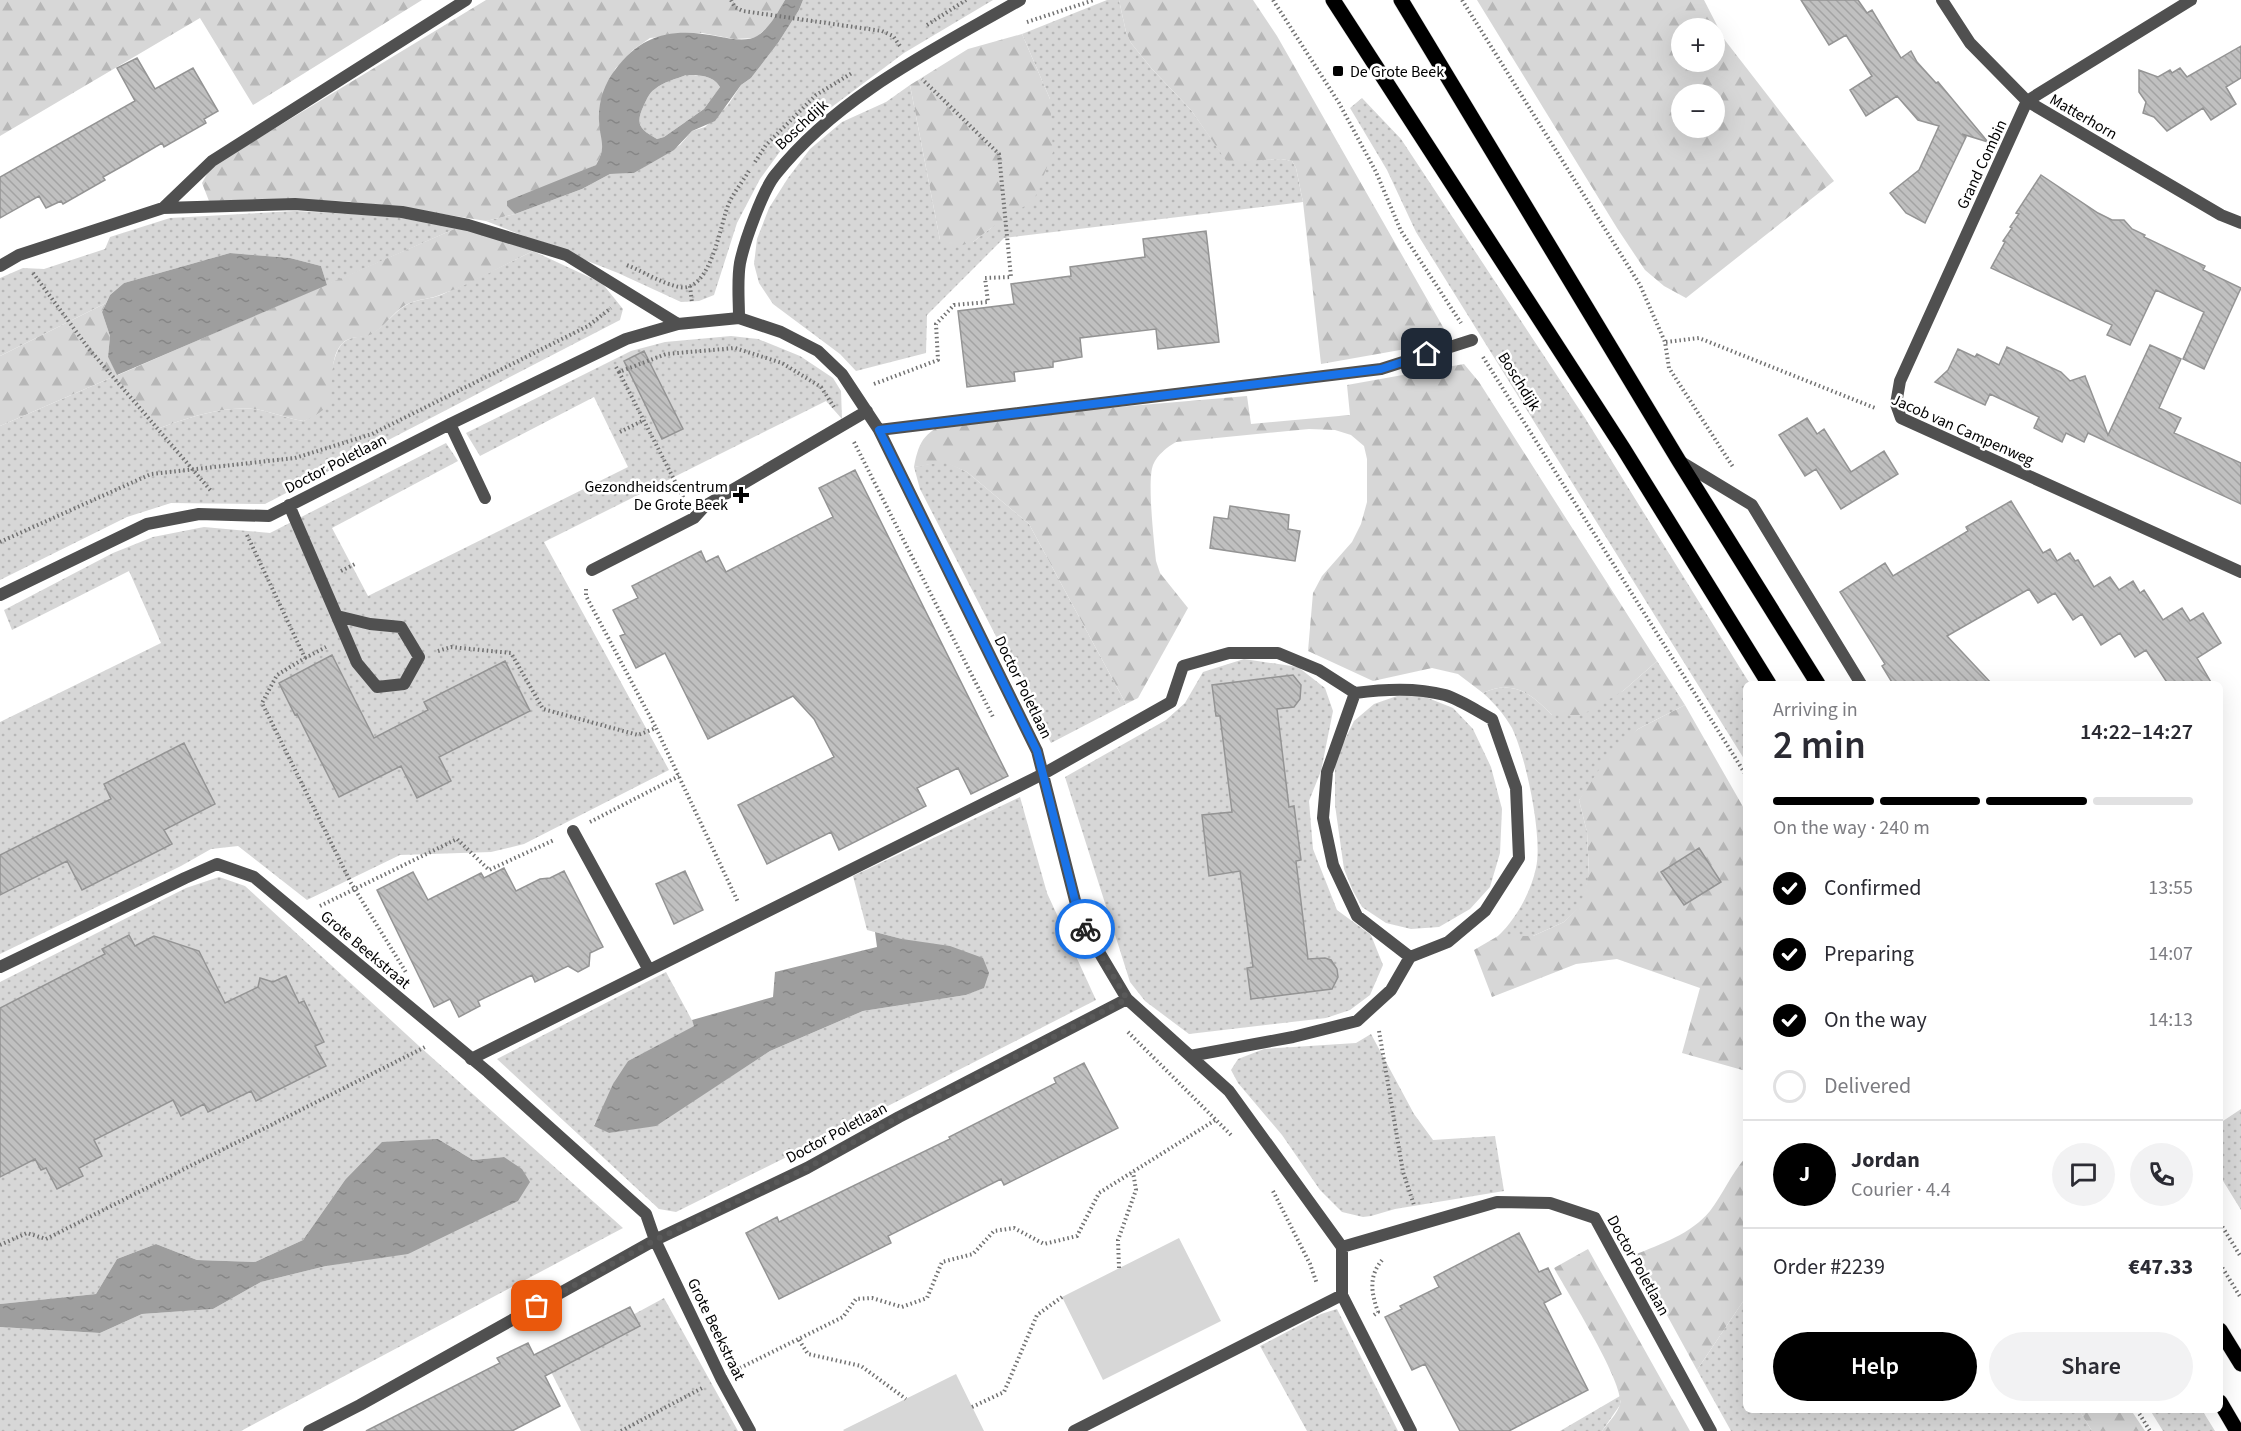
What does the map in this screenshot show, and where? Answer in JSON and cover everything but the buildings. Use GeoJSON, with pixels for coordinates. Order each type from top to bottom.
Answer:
{"type":"FeatureCollection","features":[{"type":"Feature","properties":{"kind":"main road"},"geometry":{"type":"LineString","coordinates":[[1334,0],[1617,438],[1767,681]]}},
{"type":"Feature","properties":{"kind":"main road"},"geometry":{"type":"LineString","coordinates":[[1401,0],[1679,461],[1816,681]]}},
{"type":"Feature","properties":{"kind":"main road"},"geometry":{"type":"LineString","coordinates":[[2223,1335],[2241,1364]]}},
{"type":"Feature","properties":{"kind":"main road"},"geometry":{"type":"LineString","coordinates":[[2223,1407],[2237,1431]]}},
{"type":"Feature","properties":{"kind":"street"},"geometry":{"type":"LineString","coordinates":[[163,208],[212,160],[466,0]]}},
{"type":"Feature","properties":{"kind":"street","name":"Boschdijk"},"geometry":{"type":"LineString","coordinates":[[739,318],[740,262],[758,207],[774,175],[817,130],[849,104],[911,64],[1020,0]]}},
{"type":"Feature","properties":{"kind":"street","name":"Matterhorn"},"geometry":{"type":"LineString","coordinates":[[1942,0],[1970,43],[2028,101],[2222,215],[2241,223]]}},
{"type":"Feature","properties":{"kind":"street"},"geometry":{"type":"LineString","coordinates":[[2028,101],[2191,0]]}},
{"type":"Feature","properties":{"kind":"street","name":"Grand Combin"},"geometry":{"type":"LineString","coordinates":[[1901,418],[1896,404],[1900,381],[2028,101]]}},
{"type":"Feature","properties":{"kind":"street"},"geometry":{"type":"LineString","coordinates":[[0,266],[19,255],[163,208],[295,204],[402,212],[468,225],[566,255],[678,324]]}},
{"type":"Feature","properties":{"kind":"street","name":"Doctor Poletlaan"},"geometry":{"type":"LineString","coordinates":[[0,595],[147,524],[199,514],[268,516],[450,424],[626,339],[678,324],[739,318],[781,332],[818,351],[842,374],[879,430],[1037,751],[1080,920],[1127,999],[1229,1091],[1342,1247],[1497,1202],[1550,1203],[1595,1218],[1711,1431]]}},
{"type":"Feature","properties":{"kind":"street"},"geometry":{"type":"LineString","coordinates":[[879,430],[1381,369],[1472,340]]}},
{"type":"Feature","properties":{"kind":"street"},"geometry":{"type":"LineString","coordinates":[[592,570],[694,518],[705,506],[867,411]]}},
{"type":"Feature","properties":{"kind":"street","name":"Jacob van Campenweg"},"geometry":{"type":"LineString","coordinates":[[1901,418],[2241,573]]}},
{"type":"Feature","properties":{"kind":"street"},"geometry":{"type":"LineString","coordinates":[[450,424],[486,498]]}},
{"type":"Feature","properties":{"kind":"street"},"geometry":{"type":"LineString","coordinates":[[1679,461],[1752,505],[1859,681]]}},
{"type":"Feature","properties":{"kind":"street"},"geometry":{"type":"LineString","coordinates":[[289,505],[357,663],[377,687],[404,684],[419,657],[401,627],[370,624],[337,615]]}},
{"type":"Feature","properties":{"kind":"street"},"geometry":{"type":"LineString","coordinates":[[471,1059],[1043,774],[1171,702],[1184,666],[1229,653],[1278,653],[1319,670],[1355,693],[1377,690],[1411,690],[1446,695],[1492,719],[1516,788],[1519,858],[1485,911],[1448,942],[1410,957],[1391,990],[1357,1021],[1293,1037],[1190,1056]]}},
{"type":"Feature","properties":{"kind":"street"},"geometry":{"type":"LineString","coordinates":[[1355,693],[1327,772],[1323,818],[1333,865],[1357,916],[1410,957]]}},
{"type":"Feature","properties":{"kind":"street"},"geometry":{"type":"LineString","coordinates":[[573,831],[649,970]]}},
{"type":"Feature","properties":{"kind":"street","name":"Grote Beekstraat"},"geometry":{"type":"LineString","coordinates":[[0,967],[217,864],[254,877],[446,1037],[646,1214],[655,1240],[721,1377],[750,1431]]}},
{"type":"Feature","properties":{"kind":"street","name":"Doctor Poletlaan"},"geometry":{"type":"LineString","coordinates":[[655,1240],[807,1168],[899,1117],[1127,999]]}},
{"type":"Feature","properties":{"kind":"street"},"geometry":{"type":"LineString","coordinates":[[309,1431],[360,1405],[655,1240]]}},
{"type":"Feature","properties":{"kind":"street"},"geometry":{"type":"LineString","coordinates":[[1342,1247],[1342,1295],[1411,1431]]}},
{"type":"Feature","properties":{"kind":"street"},"geometry":{"type":"LineString","coordinates":[[1074,1431],[1342,1295]]}},
{"type":"Feature","properties":{"kind":"path"},"geometry":{"type":"LineString","coordinates":[[731,0],[735,7],[743,11],[882,31],[893,36],[928,87],[999,154],[1011,277],[985,278],[988,302],[954,305],[936,324],[938,360],[854,392]]}},
{"type":"Feature","properties":{"kind":"path"},"geometry":{"type":"LineString","coordinates":[[1021,22],[1031,22],[1094,0]]}},
{"type":"Feature","properties":{"kind":"path","name":"Boschdijk"},"geometry":{"type":"LineString","coordinates":[[1274,0],[1339,104],[1376,172],[1401,231],[1743,771]]}},
{"type":"Feature","properties":{"kind":"path"},"geometry":{"type":"LineString","coordinates":[[1462,0],[1640,285],[1665,342],[1669,368],[1734,470]]}},
{"type":"Feature","properties":{"kind":"path"},"geometry":{"type":"LineString","coordinates":[[1286,19],[1292,15]]}},
{"type":"Feature","properties":{"kind":"path"},"geometry":{"type":"LineString","coordinates":[[19,255],[89,349],[244,530],[305,658],[277,675],[262,703],[355,889],[409,978]]}},
{"type":"Feature","properties":{"kind":"path"},"geometry":{"type":"LineString","coordinates":[[0,542],[151,474],[295,458],[372,434],[588,326],[627,294]]}},
{"type":"Feature","properties":{"kind":"path"},"geometry":{"type":"LineString","coordinates":[[588,326],[619,372],[677,486]]}},
{"type":"Feature","properties":{"kind":"path","name":"Jacob van Campenweg"},"geometry":{"type":"LineString","coordinates":[[1665,342],[1699,338],[1901,418]]}},
{"type":"Feature","properties":{"kind":"path"},"geometry":{"type":"LineString","coordinates":[[619,372],[666,354],[735,348],[782,363],[821,387],[845,424],[995,721]]}},
{"type":"Feature","properties":{"kind":"path"},"geometry":{"type":"LineString","coordinates":[[620,432],[644,420]]}},
{"type":"Feature","properties":{"kind":"path"},"geometry":{"type":"LineString","coordinates":[[592,570],[585,580],[586,596],[656,728],[747,921]]}},
{"type":"Feature","properties":{"kind":"path"},"geometry":{"type":"LineString","coordinates":[[419,657],[451,647],[511,653],[543,709],[638,735],[656,728]]}},
{"type":"Feature","properties":{"kind":"path"},"geometry":{"type":"LineString","coordinates":[[301,916],[458,839],[489,870],[573,831],[679,776]]}},
{"type":"Feature","properties":{"kind":"path"},"geometry":{"type":"LineString","coordinates":[[1374,1005],[1403,1172],[1419,1224]]}},
{"type":"Feature","properties":{"kind":"path"},"geometry":{"type":"LineString","coordinates":[[1107,1009],[1238,1142]]}},
{"type":"Feature","properties":{"kind":"path"},"geometry":{"type":"LineString","coordinates":[[0,1245],[27,1233],[45,1239],[446,1037]]}},
{"type":"Feature","properties":{"kind":"path"},"geometry":{"type":"LineString","coordinates":[[621,1431],[721,1377],[843,1317],[856,1299],[872,1298],[902,1307],[927,1298],[942,1262],[973,1254],[994,1231],[1014,1228],[1044,1244],[1077,1236],[1099,1193],[1238,1106]]}},
{"type":"Feature","properties":{"kind":"path"},"geometry":{"type":"LineString","coordinates":[[1119,1268],[1118,1240],[1136,1190],[1133,1172]]}},
{"type":"Feature","properties":{"kind":"path"},"geometry":{"type":"LineString","coordinates":[[1268,1183],[1310,1264],[1324,1304]]}},
{"type":"Feature","properties":{"kind":"path"},"geometry":{"type":"LineString","coordinates":[[2223,1228],[2241,1257]]}},
{"type":"Feature","properties":{"kind":"path"},"geometry":{"type":"LineString","coordinates":[[1357,1323],[1378,1312],[1371,1292],[1376,1266],[1388,1254]]}},
{"type":"Feature","properties":{"kind":"path"},"geometry":{"type":"LineString","coordinates":[[2223,1269],[2241,1298]]}},
{"type":"Feature","properties":{"kind":"path"},"geometry":{"type":"LineString","coordinates":[[972,1407],[1004,1392],[1037,1315],[1062,1297]]}},
{"type":"Feature","properties":{"kind":"path"},"geometry":{"type":"LineString","coordinates":[[799,1340],[808,1354],[861,1366],[906,1399]]}},
{"type":"Feature","properties":{"kind":"path"},"geometry":{"type":"LineString","coordinates":[[2139,1413],[2150,1431]]}},
{"type":"Feature","properties":{"kind":"green space"},"geometry":{"type":"Polygon","coordinates":[[[0,0],[422,0],[253,105],[200,18],[0,136],[0,0]]]}},
{"type":"Feature","properties":{"kind":"green space"},"geometry":{"type":"Polygon","coordinates":[[[486,0],[785,0],[770,25],[755,38],[734,39],[702,33],[650,38],[633,50],[615,69],[599,122],[604,142],[596,165],[507,206],[515,214],[486,221],[399,207],[343,201],[270,199],[209,201],[202,183],[211,167],[486,0]]]}},
{"type":"Feature","properties":{"kind":"green space"},"geometry":{"type":"Polygon","coordinates":[[[803,0],[993,0],[904,53],[813,121],[784,146],[760,179],[737,223],[714,295],[699,301],[681,302],[618,273],[486,221],[515,214],[582,189],[610,174],[634,173],[680,145],[692,131],[705,127],[728,105],[741,85],[751,78],[778,43],[803,0]]]}},
{"type":"Feature","properties":{"kind":"green space"},"geometry":{"type":"Polygon","coordinates":[[[1107,0],[1119,0],[1126,32],[1131,43],[1191,110],[1227,161],[1281,159],[1292,161],[1296,168],[1303,202],[1004,238],[927,315],[926,353],[856,371],[840,354],[773,304],[759,283],[754,264],[757,239],[769,208],[810,149],[842,122],[886,102],[910,85],[940,240],[973,242],[991,228],[1050,99],[1022,34],[1107,0]]]}},
{"type":"Feature","properties":{"kind":"green space"},"geometry":{"type":"Polygon","coordinates":[[[1119,0],[1253,0],[1277,36],[1451,341],[1321,364],[1303,202],[1296,168],[1292,161],[1281,159],[1227,162],[1191,110],[1131,43],[1126,32],[1119,0]]]}},
{"type":"Feature","properties":{"kind":"green space"},"geometry":{"type":"Polygon","coordinates":[[[1477,0],[1704,0],[1713,18],[1671,18],[1671,72],[1725,72],[1725,40],[1834,181],[1686,298],[1664,286],[1645,270],[1477,0]]]}},
{"type":"Feature","properties":{"kind":"green space"},"geometry":{"type":"Polygon","coordinates":[[[1022,34],[1050,99],[1053,152],[1034,200],[973,242],[952,248],[940,240],[910,85],[968,49],[1022,34]]]}},
{"type":"Feature","properties":{"kind":"green space"},"geometry":{"type":"Polygon","coordinates":[[[686,75],[710,78],[720,87],[704,109],[664,137],[657,139],[640,125],[644,105],[650,94],[658,87],[686,75]]]}},
{"type":"Feature","properties":{"kind":"green space"},"geometry":{"type":"Polygon","coordinates":[[[1362,98],[1401,139],[1585,418],[1748,681],[1743,681],[1743,757],[1416,232],[1387,170],[1350,108],[1362,98]]]}},
{"type":"Feature","properties":{"kind":"green space"},"geometry":{"type":"Polygon","coordinates":[[[295,211],[387,216],[459,227],[327,285],[321,266],[290,258],[230,253],[124,283],[110,295],[106,303],[0,356],[0,278],[23,268],[44,269],[105,249],[110,237],[170,218],[295,211]]]}},
{"type":"Feature","properties":{"kind":"green space"},"geometry":{"type":"Polygon","coordinates":[[[459,227],[533,251],[462,286],[410,303],[371,334],[345,341],[335,355],[330,400],[327,406],[304,421],[254,409],[229,409],[204,414],[157,429],[115,376],[0,426],[0,356],[106,303],[102,312],[110,336],[108,357],[118,375],[459,227]]]}},
{"type":"Feature","properties":{"kind":"green space"},"geometry":{"type":"Polygon","coordinates":[[[533,251],[602,283],[623,309],[620,320],[265,504],[171,503],[127,517],[0,580],[0,426],[115,376],[157,429],[204,414],[229,409],[254,409],[304,421],[328,403],[336,354],[344,342],[374,332],[410,303],[441,295],[533,251]]]}},
{"type":"Feature","properties":{"kind":"green space"},"geometry":{"type":"Polygon","coordinates":[[[731,336],[758,339],[800,356],[833,378],[841,391],[842,419],[826,401],[544,542],[669,770],[524,844],[491,852],[400,855],[307,900],[238,846],[211,849],[181,866],[0,954],[0,722],[161,643],[129,571],[12,630],[4,610],[113,553],[153,537],[204,527],[270,533],[446,443],[458,461],[332,528],[368,596],[628,467],[594,397],[480,456],[466,433],[631,351],[665,342],[731,336]]]}},
{"type":"Feature","properties":{"kind":"green space"},"geometry":{"type":"Polygon","coordinates":[[[1464,364],[1479,382],[1657,661],[1623,691],[1582,715],[1552,715],[1537,701],[1521,691],[1504,688],[1483,693],[1458,674],[1432,668],[1373,681],[1308,651],[1313,593],[1322,576],[1352,542],[1361,524],[1367,502],[1367,459],[1364,446],[1351,435],[1335,430],[1309,429],[1176,442],[1160,454],[1151,473],[1156,561],[1160,573],[1188,608],[1138,698],[1126,704],[1029,524],[967,472],[944,462],[914,467],[918,449],[925,437],[937,428],[954,421],[1247,396],[1251,424],[1350,415],[1347,385],[1464,364]]]}},
{"type":"Feature","properties":{"kind":"green space"},"geometry":{"type":"Polygon","coordinates":[[[944,461],[967,472],[1029,524],[1126,704],[1051,743],[920,489],[914,467],[944,461]]]}},
{"type":"Feature","properties":{"kind":"green space"},"geometry":{"type":"Polygon","coordinates":[[[1244,659],[1298,667],[1325,688],[1333,711],[1321,771],[1309,801],[1313,849],[1337,910],[1371,935],[1383,965],[1370,995],[1350,1010],[1326,1018],[1189,1034],[1145,1001],[1130,982],[1065,777],[1166,720],[1185,703],[1203,672],[1244,659]]]}},
{"type":"Feature","properties":{"kind":"green space"},"geometry":{"type":"Polygon","coordinates":[[[1657,661],[1685,705],[1638,729],[1579,800],[1587,832],[1589,875],[1582,904],[1564,922],[1533,936],[1498,936],[1517,913],[1527,896],[1536,868],[1537,837],[1528,777],[1517,741],[1506,718],[1483,693],[1494,689],[1513,688],[1529,695],[1552,715],[1623,691],[1657,661]]]}},
{"type":"Feature","properties":{"kind":"green space"},"geometry":{"type":"Polygon","coordinates":[[[1397,696],[1423,696],[1453,708],[1473,729],[1491,767],[1502,809],[1500,853],[1490,887],[1470,909],[1439,927],[1411,929],[1386,923],[1362,907],[1344,869],[1335,805],[1335,760],[1354,721],[1374,704],[1397,696]]]}},
{"type":"Feature","properties":{"kind":"green space"},"geometry":{"type":"Polygon","coordinates":[[[1685,705],[1743,807],[1743,1070],[1682,1053],[1700,988],[1617,959],[1576,964],[1492,997],[1474,950],[1498,936],[1533,936],[1564,922],[1581,904],[1589,874],[1587,832],[1579,800],[1604,762],[1638,729],[1685,705]]]}},
{"type":"Feature","properties":{"kind":"green space"},"geometry":{"type":"Polygon","coordinates":[[[1020,797],[1047,893],[1096,1000],[823,1139],[676,1212],[659,1209],[497,1059],[666,972],[695,1026],[628,1061],[594,1125],[609,1133],[656,1125],[770,1051],[863,1011],[966,995],[983,988],[902,939],[867,930],[853,876],[1020,797]]]}},
{"type":"Feature","properties":{"kind":"green space"},"geometry":{"type":"Polygon","coordinates":[[[219,877],[245,886],[419,1046],[623,1228],[241,1431],[0,1431],[0,1327],[100,1333],[142,1314],[213,1309],[261,1282],[326,1266],[504,1157],[473,1160],[438,1139],[345,1180],[303,1240],[255,1262],[197,1260],[156,1244],[117,1259],[96,1294],[0,1304],[0,982],[186,888],[219,877]]]}},
{"type":"Feature","properties":{"kind":"green space"},"geometry":{"type":"Polygon","coordinates":[[[1371,1034],[1414,1114],[1433,1140],[1495,1136],[1504,1191],[1395,1209],[1371,1216],[1363,1217],[1342,1212],[1320,1190],[1282,1135],[1238,1083],[1231,1070],[1238,1059],[1264,1049],[1356,1043],[1371,1034]]]}},
{"type":"Feature","properties":{"kind":"green space"},"geometry":{"type":"Polygon","coordinates":[[[2241,1109],[2241,1210],[2223,1181],[2223,1121],[2241,1109]]]}},
{"type":"Feature","properties":{"kind":"green space"},"geometry":{"type":"Polygon","coordinates":[[[1743,1161],[1743,1301],[1697,1370],[1634,1255],[1655,1247],[1694,1226],[1710,1211],[1743,1161]]]}},
{"type":"Feature","properties":{"kind":"green space"},"geometry":{"type":"Polygon","coordinates":[[[1179,1238],[1221,1321],[1103,1380],[1062,1297],[1179,1238]]]}},
{"type":"Feature","properties":{"kind":"green space"},"geometry":{"type":"Polygon","coordinates":[[[1588,1249],[1690,1431],[1602,1431],[1619,1407],[1619,1393],[1604,1358],[1554,1268],[1588,1249]]]}},
{"type":"Feature","properties":{"kind":"green space"},"geometry":{"type":"Polygon","coordinates":[[[664,1298],[738,1431],[581,1431],[546,1362],[664,1298]]]}},
{"type":"Feature","properties":{"kind":"green space"},"geometry":{"type":"Polygon","coordinates":[[[1743,1301],[1743,1413],[2081,1413],[2092,1431],[1731,1431],[1697,1370],[1743,1301]]]}},
{"type":"Feature","properties":{"kind":"green space"},"geometry":{"type":"Polygon","coordinates":[[[1337,1309],[1398,1431],[1307,1431],[1260,1346],[1321,1314],[1337,1309]]]}},
{"type":"Feature","properties":{"kind":"green space"},"geometry":{"type":"Polygon","coordinates":[[[956,1374],[984,1431],[843,1430],[956,1374]]]}},
{"type":"Feature","properties":{"kind":"green space"},"geometry":{"type":"Polygon","coordinates":[[[1620,1396],[1620,1405],[1602,1431],[1560,1431],[1620,1396]]]}},
{"type":"Feature","properties":{"kind":"green space"},"geometry":{"type":"Polygon","coordinates":[[[2081,1413],[2133,1413],[2145,1431],[2092,1431],[2081,1413]]]}},
{"type":"Feature","properties":{"kind":"green space"},"geometry":{"type":"Polygon","coordinates":[[[2152,1413],[2204,1413],[2215,1431],[2163,1431],[2152,1413]]]}},
{"type":"Feature","properties":{"kind":"water"},"geometry":{"type":"Polygon","coordinates":[[[785,0],[803,0],[778,43],[751,78],[741,85],[715,121],[692,131],[674,150],[634,173],[610,174],[582,189],[515,214],[507,206],[507,201],[596,165],[602,148],[599,114],[602,94],[615,70],[638,47],[650,40],[676,33],[705,34],[739,40],[753,38],[766,29],[785,0]],[[686,75],[658,87],[650,94],[644,105],[640,125],[657,139],[664,137],[704,109],[720,87],[710,78],[686,75]]]}},
{"type":"Feature","properties":{"kind":"water"},"geometry":{"type":"Polygon","coordinates":[[[230,253],[290,258],[321,266],[327,285],[117,375],[108,357],[110,336],[102,312],[110,295],[124,283],[230,253]]]}},
{"type":"Feature","properties":{"kind":"water"},"geometry":{"type":"Polygon","coordinates":[[[875,932],[902,939],[950,946],[983,958],[989,973],[984,988],[966,995],[863,1011],[770,1051],[656,1126],[609,1133],[594,1126],[613,1084],[628,1061],[694,1026],[692,1020],[773,997],[775,972],[877,947],[875,932]]]}},
{"type":"Feature","properties":{"kind":"water"},"geometry":{"type":"Polygon","coordinates":[[[438,1139],[473,1160],[504,1157],[522,1169],[530,1182],[518,1201],[408,1254],[326,1266],[261,1282],[213,1309],[142,1314],[100,1333],[0,1327],[0,1304],[96,1294],[117,1259],[156,1244],[197,1260],[255,1262],[303,1240],[345,1180],[382,1142],[438,1139]]]}},
{"type":"Feature","properties":{"kind":"way so far"},"geometry":{"type":"LineString","coordinates":[[537,1306],[655,1240],[807,1168],[899,1117],[1127,999],[1085,929]]}},
{"type":"Feature","properties":{"kind":"place","name":"De Grote Beek"},"geometry":{"type":"Point","coordinates":[1338,71]}},
{"type":"Feature","properties":{"kind":"place","name":"Gezondheidscentrum De Grote Beek"},"geometry":{"type":"Point","coordinates":[741,495]}},
{"type":"Feature","properties":{"kind":"route"},"geometry":{"type":"LineString","coordinates":[[1085,929],[1080,920],[1037,751],[879,430],[1381,369],[1427,354]]}}]}
